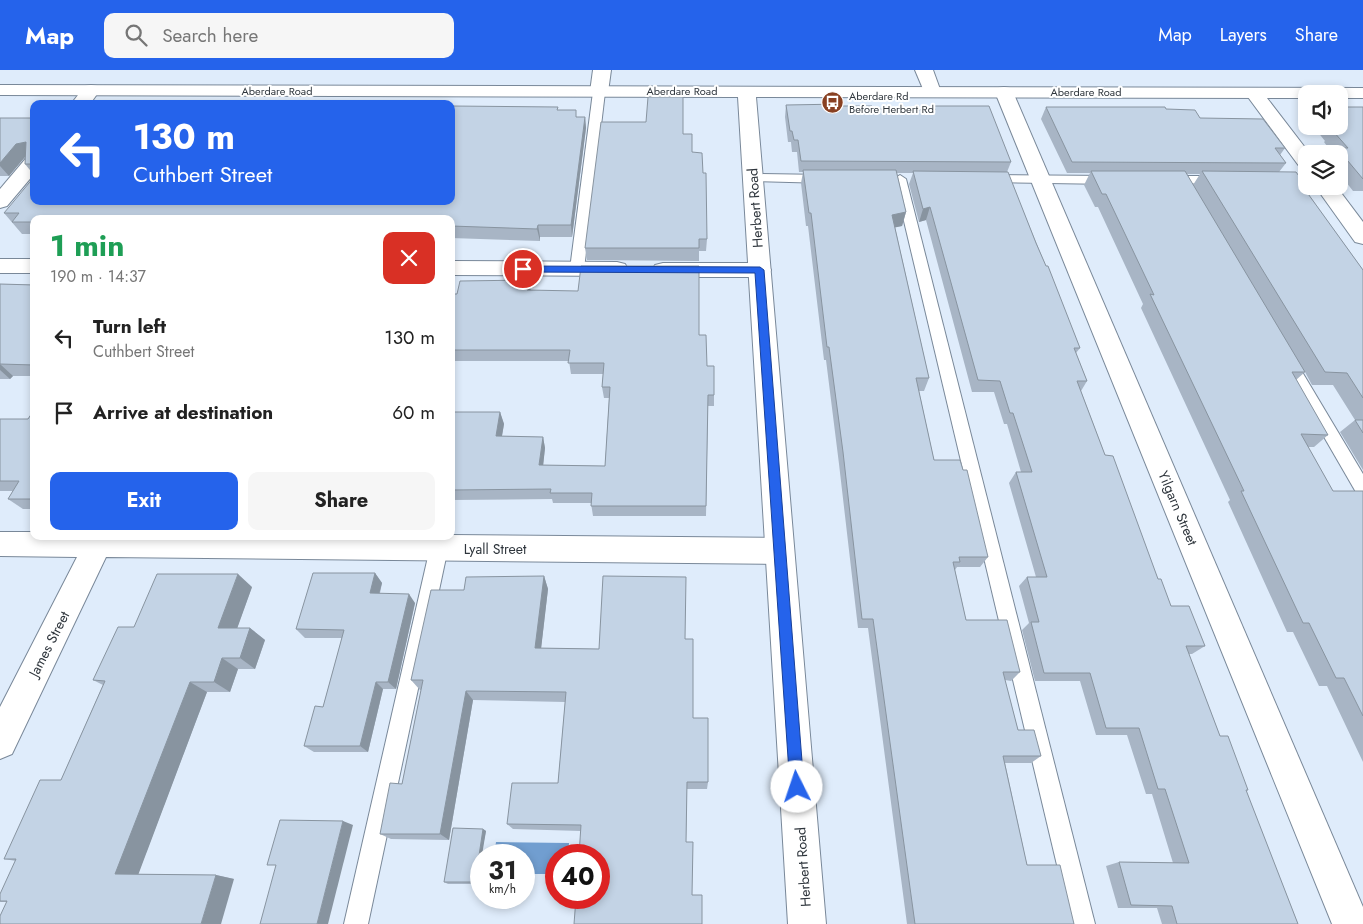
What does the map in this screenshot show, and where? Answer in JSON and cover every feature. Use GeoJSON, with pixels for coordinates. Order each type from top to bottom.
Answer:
{"type":"FeatureCollection","features":[{"type":"Feature","properties":{"kind":"street"},"geometry":{"type":"LineString","coordinates":[[599,92],[602,70]]}},
{"type":"Feature","properties":{"kind":"street"},"geometry":{"type":"LineString","coordinates":[[924,70],[932,92]]}},
{"type":"Feature","properties":{"kind":"street"},"geometry":{"type":"LineString","coordinates":[[1252,74],[1260,93],[1298,150]]}},
{"type":"Feature","properties":{"kind":"street","name":"Aberdare Road"},"geometry":{"type":"LineString","coordinates":[[0,90],[86,97],[747,91],[1363,93]]}},
{"type":"Feature","properties":{"kind":"street","name":"Herbert Road"},"geometry":{"type":"LineString","coordinates":[[747,91],[807,924]]}},
{"type":"Feature","properties":{"kind":"street","name":"Yilgarn Street"},"geometry":{"type":"LineString","coordinates":[[1004,92],[1352,924]]}},
{"type":"Feature","properties":{"kind":"street"},"geometry":{"type":"LineString","coordinates":[[2,198],[30,166]]}},
{"type":"Feature","properties":{"kind":"street"},"geometry":{"type":"LineString","coordinates":[[1332,195],[1363,237]]}},
{"type":"Feature","properties":{"kind":"street"},"geometry":{"type":"LineString","coordinates":[[0,266],[30,266]]}},
{"type":"Feature","properties":{"kind":"street"},"geometry":{"type":"LineString","coordinates":[[455,268],[760,270]]}},
{"type":"Feature","properties":{"kind":"street","name":"Lyall Street"},"geometry":{"type":"LineString","coordinates":[[0,544],[780,551]]}},
{"type":"Feature","properties":{"kind":"street","name":"James Street"},"geometry":{"type":"LineString","coordinates":[[0,742],[98,545]]}},
{"type":"Feature","properties":{"kind":"lane"},"geometry":{"type":"LineString","coordinates":[[577,269],[599,92]]}},
{"type":"Feature","properties":{"kind":"lane"},"geometry":{"type":"LineString","coordinates":[[753,178],[842,179]]}},
{"type":"Feature","properties":{"kind":"lane"},"geometry":{"type":"LineString","coordinates":[[900,179],[1083,924]]}},
{"type":"Feature","properties":{"kind":"lane"},"geometry":{"type":"LineString","coordinates":[[975,179],[1125,180]]}},
{"type":"Feature","properties":{"kind":"lane"},"geometry":{"type":"LineString","coordinates":[[1153,180],[1230,180]]}},
{"type":"Feature","properties":{"kind":"lane"},"geometry":{"type":"LineString","coordinates":[[1182,180],[1192,197]]}},
{"type":"Feature","properties":{"kind":"lane"},"geometry":{"type":"LineString","coordinates":[[1277,343],[1363,489]]}},
{"type":"Feature","properties":{"kind":"lane"},"geometry":{"type":"LineString","coordinates":[[356,924],[439,548]]}},
{"type":"Feature","properties":{"kind":"water"},"geometry":{"type":"Polygon","coordinates":[[[496,842],[569,843],[545,844],[545,874],[535,874],[535,844],[496,844],[496,842]]]}},
{"type":"Feature","properties":{"kind":"building"},"geometry":{"type":"Polygon","coordinates":[[[648,97],[683,97],[683,134],[692,134],[692,152],[702,153],[703,173],[706,173],[707,239],[699,239],[699,248],[585,248],[601,122],[646,122],[648,97]]]}},
{"type":"Feature","properties":{"kind":"building"},"geometry":{"type":"Polygon","coordinates":[[[842,104],[843,106],[872,106],[872,109],[935,110],[934,106],[989,106],[1011,162],[801,161],[798,140],[794,140],[792,131],[790,131],[786,105],[842,104]]]}},
{"type":"Feature","properties":{"kind":"building"},"geometry":{"type":"Polygon","coordinates":[[[455,106],[558,107],[557,110],[576,110],[576,117],[585,117],[571,225],[538,225],[537,229],[455,226],[455,215],[30,215],[30,222],[12,222],[19,213],[4,213],[30,182],[30,205],[455,205],[455,106]]]}},
{"type":"Feature","properties":{"kind":"building"},"geometry":{"type":"Polygon","coordinates":[[[1046,107],[1165,107],[1166,109],[1195,110],[1200,118],[1263,119],[1285,148],[1275,148],[1286,163],[1072,162],[1046,107]]]}},
{"type":"Feature","properties":{"kind":"building"},"geometry":{"type":"Polygon","coordinates":[[[1348,107],[1363,107],[1363,179],[1348,161],[1348,145],[1345,145],[1337,135],[1348,135],[1348,107]]]}},
{"type":"Feature","properties":{"kind":"building"},"geometry":{"type":"Polygon","coordinates":[[[0,118],[30,118],[30,164],[25,164],[26,142],[16,144],[0,163],[0,118]]]}},
{"type":"Feature","properties":{"kind":"building"},"geometry":{"type":"Polygon","coordinates":[[[803,170],[896,170],[906,212],[892,215],[929,378],[916,378],[934,460],[960,460],[963,470],[967,470],[988,557],[959,557],[960,562],[953,562],[966,620],[1007,620],[1020,672],[1003,672],[1018,730],[1034,730],[1041,756],[1003,756],[1027,865],[1060,865],[1074,924],[915,924],[873,619],[862,619],[843,452],[829,347],[827,347],[811,213],[809,213],[803,170]]]}},
{"type":"Feature","properties":{"kind":"building"},"geometry":{"type":"Polygon","coordinates":[[[913,171],[1008,172],[1080,348],[1074,348],[1087,381],[1077,381],[1105,455],[1113,456],[1158,579],[1161,579],[1171,606],[1189,606],[1205,646],[1186,646],[1220,736],[1228,736],[1248,790],[1246,790],[1298,924],[1177,924],[1172,906],[1131,905],[1119,862],[1189,863],[1165,789],[1158,789],[1139,728],[1106,728],[1090,673],[1044,673],[1031,622],[1039,622],[1027,577],[1047,577],[1016,472],[1032,472],[1013,413],[1010,413],[1000,381],[978,380],[930,207],[923,209],[913,171]]]}},
{"type":"Feature","properties":{"kind":"building"},"geometry":{"type":"Polygon","coordinates":[[[1091,171],[1185,171],[1305,372],[1292,372],[1328,435],[1301,434],[1333,491],[1363,491],[1363,716],[1344,678],[1336,678],[1309,623],[1303,623],[1241,491],[1244,491],[1150,294],[1154,295],[1106,194],[1102,194],[1091,171]]]}},
{"type":"Feature","properties":{"kind":"building"},"geometry":{"type":"Polygon","coordinates":[[[1202,171],[1296,172],[1298,175],[1298,195],[1309,195],[1363,270],[1363,398],[1347,373],[1325,372],[1202,171]]]}},
{"type":"Feature","properties":{"kind":"building"},"geometry":{"type":"Polygon","coordinates":[[[581,266],[699,266],[699,335],[706,335],[707,366],[714,366],[714,395],[708,395],[706,506],[591,506],[592,493],[550,493],[551,489],[455,490],[455,412],[500,412],[496,436],[543,437],[539,465],[605,466],[610,387],[602,387],[604,363],[568,363],[570,350],[455,350],[455,294],[457,294],[460,281],[529,280],[527,290],[578,291],[581,266]]]}},
{"type":"Feature","properties":{"kind":"building"},"geometry":{"type":"Polygon","coordinates":[[[0,284],[30,285],[30,365],[0,364],[0,284]]]}},
{"type":"Feature","properties":{"kind":"building"},"geometry":{"type":"Polygon","coordinates":[[[30,416],[30,499],[8,499],[19,481],[0,481],[0,419],[28,419],[30,416]]]}},
{"type":"Feature","properties":{"kind":"building"},"geometry":{"type":"Polygon","coordinates":[[[1355,420],[1363,420],[1363,433],[1355,420]]]}},
{"type":"Feature","properties":{"kind":"building"},"geometry":{"type":"Polygon","coordinates":[[[313,573],[375,573],[370,593],[409,594],[388,682],[376,682],[360,746],[304,746],[315,706],[323,707],[344,630],[296,629],[313,573]]]}},
{"type":"Feature","properties":{"kind":"building"},"geometry":{"type":"Polygon","coordinates":[[[157,574],[238,574],[218,628],[250,628],[240,658],[222,658],[214,682],[190,682],[115,874],[216,875],[201,924],[0,924],[0,916],[7,901],[0,901],[0,894],[16,859],[4,859],[40,780],[61,780],[105,681],[93,680],[118,627],[134,627],[157,574]]]}},
{"type":"Feature","properties":{"kind":"building"},"geometry":{"type":"Polygon","coordinates":[[[544,576],[535,648],[599,649],[603,576],[686,577],[685,639],[693,639],[693,718],[708,718],[708,782],[687,782],[686,842],[693,842],[692,895],[702,895],[702,924],[574,924],[575,909],[610,909],[610,844],[580,844],[581,825],[507,824],[512,783],[558,783],[566,692],[466,691],[440,834],[380,834],[390,783],[402,784],[423,680],[411,680],[431,590],[464,590],[466,577],[544,576]]]}},
{"type":"Feature","properties":{"kind":"building"},"geometry":{"type":"Polygon","coordinates":[[[280,820],[343,821],[317,924],[260,924],[276,865],[267,865],[280,820]]]}},
{"type":"Feature","properties":{"kind":"building"},"geometry":{"type":"Polygon","coordinates":[[[453,828],[483,829],[481,844],[470,844],[470,882],[444,882],[453,828]]]}},
{"type":"Feature","properties":{"kind":"place","name":"Aberdare Rd Before Herbert Rd"},"geometry":{"type":"Point","coordinates":[833,102]}},
{"type":"Feature","properties":{"kind":"route"},"geometry":{"type":"LineString","coordinates":[[523,269],[760,270],[797,787]]}}]}
